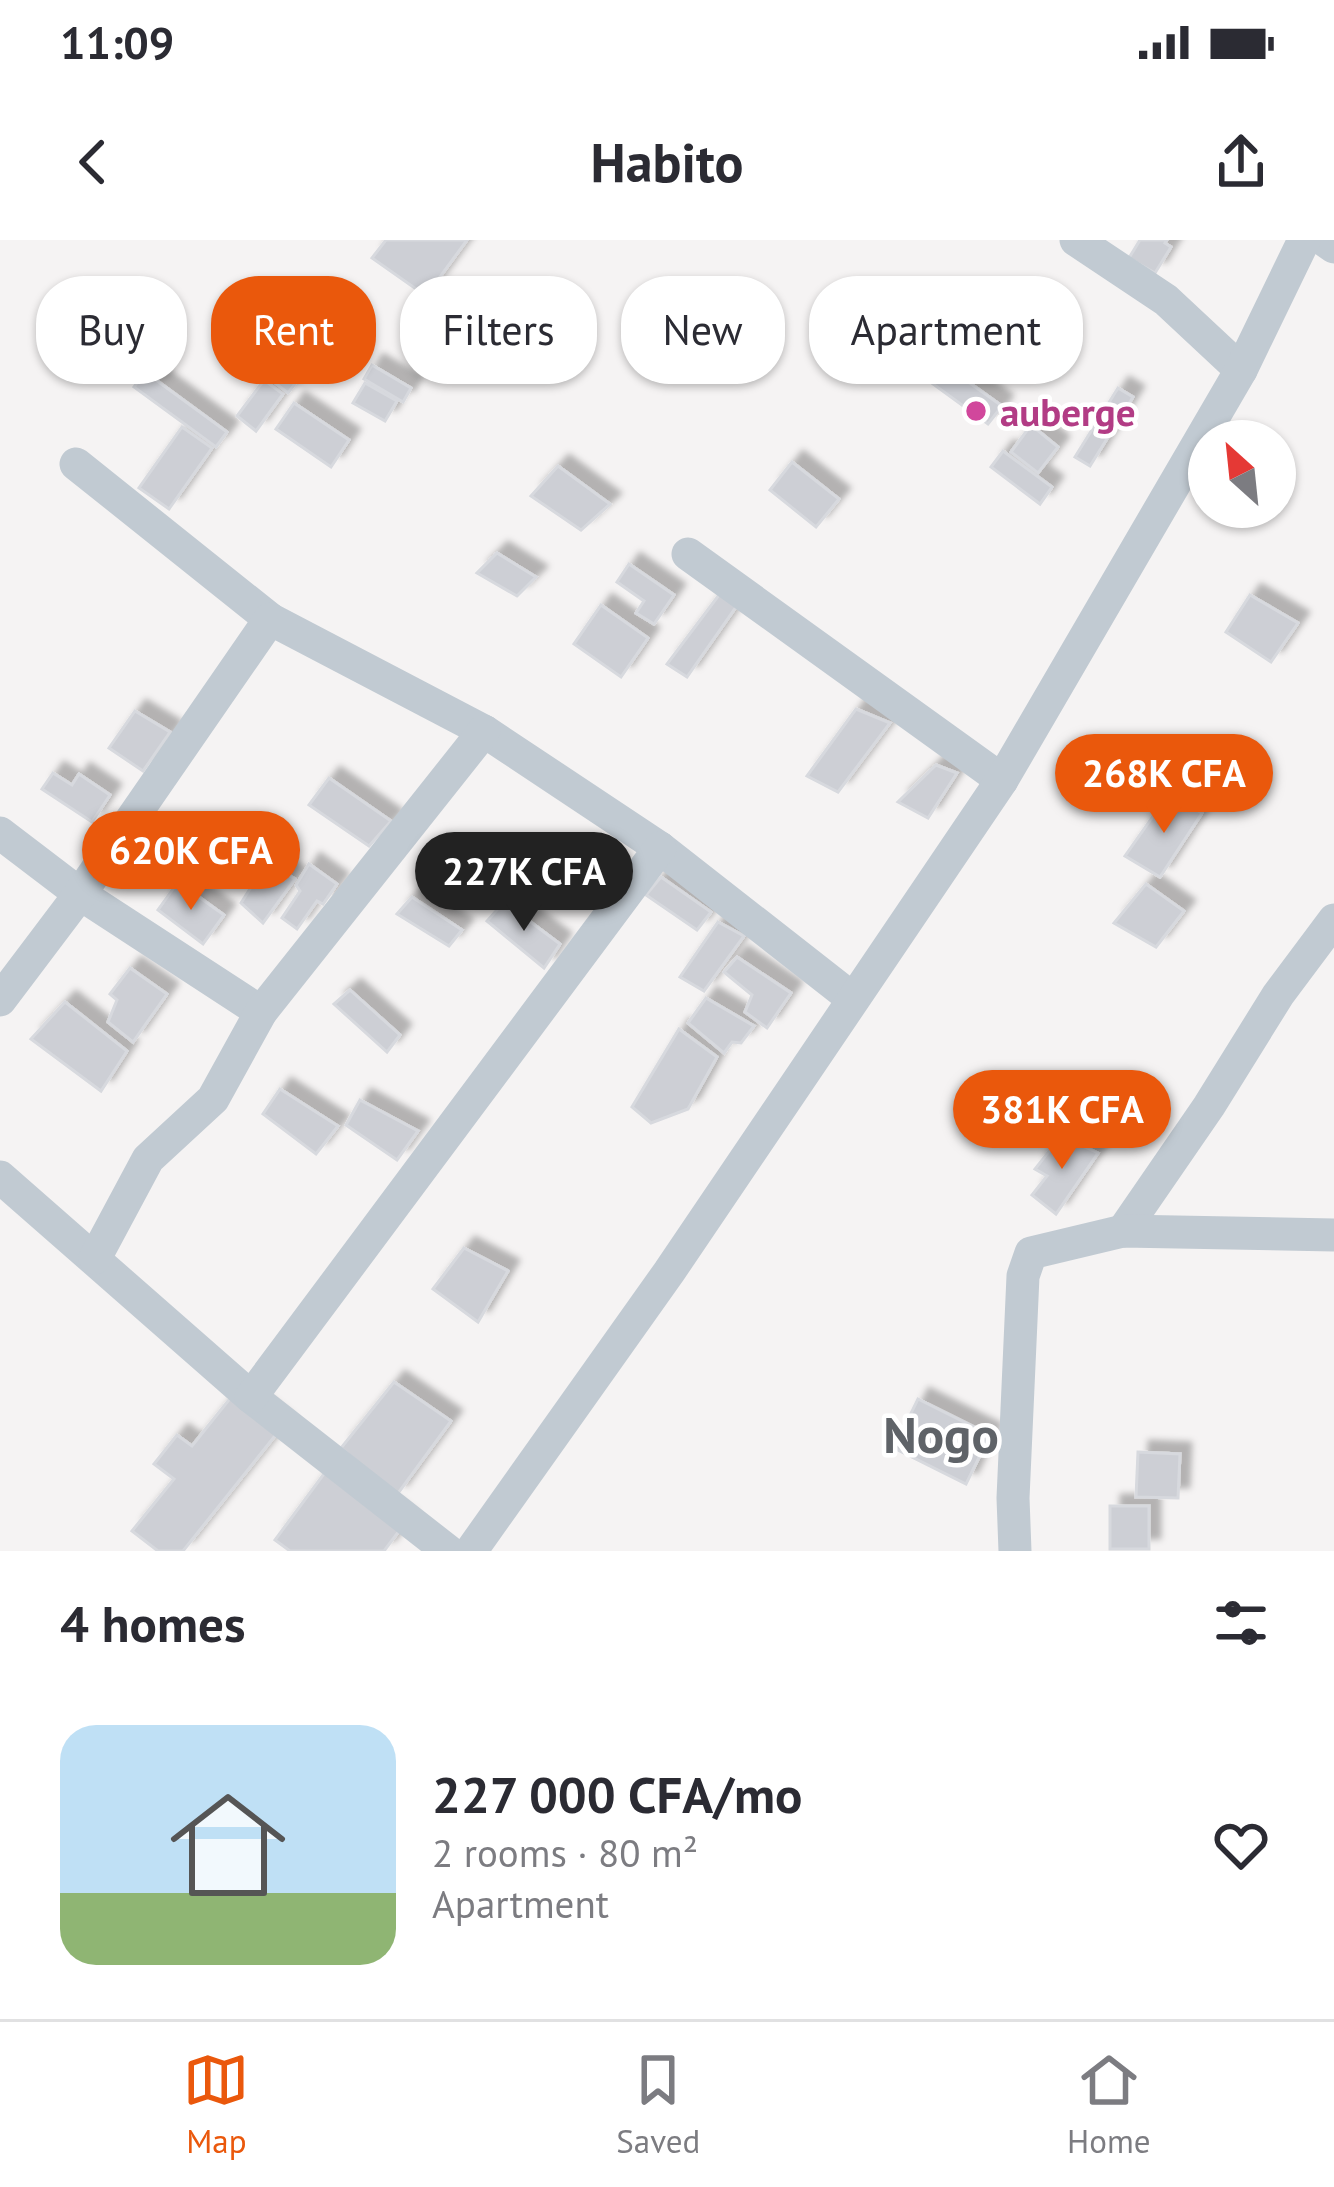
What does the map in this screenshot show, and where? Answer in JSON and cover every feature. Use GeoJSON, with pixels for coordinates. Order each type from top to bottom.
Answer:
{"type":"FeatureCollection","features":[{"type":"Feature","properties":{"kind":"street"},"geometry":{"type":"LineString","coordinates":[[1076,240],[1166,300],[1241,370]]}},
{"type":"Feature","properties":{"kind":"street"},"geometry":{"type":"LineString","coordinates":[[471,1551],[669,1272],[1002,780],[1241,370],[1304,240]]}},
{"type":"Feature","properties":{"kind":"street"},"geometry":{"type":"LineString","coordinates":[[1324,240],[1334,248]]}},
{"type":"Feature","properties":{"kind":"street"},"geometry":{"type":"LineString","coordinates":[[76,464],[270,619],[484,731],[660,848],[853,999]]}},
{"type":"Feature","properties":{"kind":"street"},"geometry":{"type":"LineString","coordinates":[[688,554],[1002,780]]}},
{"type":"Feature","properties":{"kind":"street"},"geometry":{"type":"LineString","coordinates":[[0,1000],[80,894],[270,619]]}},
{"type":"Feature","properties":{"kind":"street"},"geometry":{"type":"LineString","coordinates":[[95,1258],[148,1159],[213,1099],[261,1012],[484,731]]}},
{"type":"Feature","properties":{"kind":"street"},"geometry":{"type":"LineString","coordinates":[[0,832],[80,894],[261,1012]]}},
{"type":"Feature","properties":{"kind":"street"},"geometry":{"type":"LineString","coordinates":[[251,1397],[660,848]]}},
{"type":"Feature","properties":{"kind":"street"},"geometry":{"type":"LineString","coordinates":[[1123,1232],[1278,995],[1334,920]]}},
{"type":"Feature","properties":{"kind":"street"},"geometry":{"type":"LineString","coordinates":[[0,1177],[251,1397],[448,1551]]}},
{"type":"Feature","properties":{"kind":"street"},"geometry":{"type":"LineString","coordinates":[[1015,1551],[1013,1498],[1026,1261],[1038,1249],[1123,1232],[1334,1235]]}},
{"type":"Feature","properties":{"kind":"building"},"geometry":{"type":"Polygon","coordinates":[[[386,240],[467,240],[441,276],[400,278],[372,258],[386,240]]]}},
{"type":"Feature","properties":{"kind":"building"},"geometry":{"type":"Polygon","coordinates":[[[1140,240],[1167,240],[1171,247],[1155,273],[1129,258],[1140,240]]]}},
{"type":"Feature","properties":{"kind":"building"},"geometry":{"type":"Polygon","coordinates":[[[376,367],[411,388],[403,402],[372,384],[376,367]]]}},
{"type":"Feature","properties":{"kind":"building"},"geometry":{"type":"Polygon","coordinates":[[[161,384],[227,432],[216,447],[134,387],[161,384]]]}},
{"type":"Feature","properties":{"kind":"building"},"geometry":{"type":"Polygon","coordinates":[[[261,384],[283,394],[256,431],[237,416],[261,384]]]}},
{"type":"Feature","properties":{"kind":"building"},"geometry":{"type":"Polygon","coordinates":[[[364,384],[397,401],[385,421],[353,403],[364,384]]]}},
{"type":"Feature","properties":{"kind":"building"},"geometry":{"type":"Polygon","coordinates":[[[933,384],[971,384],[1002,406],[988,424],[933,384]]]}},
{"type":"Feature","properties":{"kind":"building"},"geometry":{"type":"Polygon","coordinates":[[[1118,388],[1133,397],[1090,466],[1075,457],[1118,388]]]}},
{"type":"Feature","properties":{"kind":"building"},"geometry":{"type":"Polygon","coordinates":[[[294,403],[349,440],[331,467],[276,429],[294,403]]]}},
{"type":"Feature","properties":{"kind":"building"},"geometry":{"type":"Polygon","coordinates":[[[1031,425],[1058,447],[1038,473],[1011,452],[1031,425]]]}},
{"type":"Feature","properties":{"kind":"building"},"geometry":{"type":"Polygon","coordinates":[[[182,427],[212,448],[169,509],[139,488],[182,427]]]}},
{"type":"Feature","properties":{"kind":"building"},"geometry":{"type":"Polygon","coordinates":[[[1003,451],[1052,487],[1040,504],[991,467],[1003,451]]]}},
{"type":"Feature","properties":{"kind":"building"},"geometry":{"type":"Polygon","coordinates":[[[792,462],[839,499],[816,527],[770,490],[792,462]]]}},
{"type":"Feature","properties":{"kind":"building"},"geometry":{"type":"Polygon","coordinates":[[[558,466],[610,504],[581,530],[531,496],[558,466]]]}},
{"type":"Feature","properties":{"kind":"building"},"geometry":{"type":"Polygon","coordinates":[[[497,553],[536,577],[517,596],[477,573],[497,553]]]}},
{"type":"Feature","properties":{"kind":"building"},"geometry":{"type":"Polygon","coordinates":[[[629,564],[674,595],[654,624],[636,613],[644,601],[617,582],[629,564]]]}},
{"type":"Feature","properties":{"kind":"building"},"geometry":{"type":"Polygon","coordinates":[[[722,591],[738,604],[687,677],[667,664],[722,591]]]}},
{"type":"Feature","properties":{"kind":"building"},"geometry":{"type":"Polygon","coordinates":[[[1250,595],[1298,623],[1271,662],[1226,632],[1250,595]]]}},
{"type":"Feature","properties":{"kind":"building"},"geometry":{"type":"Polygon","coordinates":[[[601,605],[648,638],[621,677],[574,644],[601,605]]]}},
{"type":"Feature","properties":{"kind":"building"},"geometry":{"type":"Polygon","coordinates":[[[856,709],[890,723],[838,792],[807,776],[856,709]]]}},
{"type":"Feature","properties":{"kind":"building"},"geometry":{"type":"Polygon","coordinates":[[[135,711],[170,732],[143,771],[109,748],[135,711]]]}},
{"type":"Feature","properties":{"kind":"building"},"geometry":{"type":"Polygon","coordinates":[[[936,765],[957,773],[928,818],[898,802],[936,765]]]}},
{"type":"Feature","properties":{"kind":"building"},"geometry":{"type":"Polygon","coordinates":[[[53,773],[72,785],[79,774],[110,795],[92,822],[42,789],[53,773]]]}},
{"type":"Feature","properties":{"kind":"building"},"geometry":{"type":"Polygon","coordinates":[[[329,778],[391,821],[369,846],[309,805],[329,778]]]}},
{"type":"Feature","properties":{"kind":"building"},"geometry":{"type":"Polygon","coordinates":[[[1168,795],[1202,813],[1160,877],[1125,856],[1168,795]]]}},
{"type":"Feature","properties":{"kind":"building"},"geometry":{"type":"Polygon","coordinates":[[[438,847],[506,888],[489,906],[427,864],[438,847]]]}},
{"type":"Feature","properties":{"kind":"building"},"geometry":{"type":"Polygon","coordinates":[[[267,862],[295,879],[263,923],[241,903],[267,862]]]}},
{"type":"Feature","properties":{"kind":"building"},"geometry":{"type":"Polygon","coordinates":[[[309,864],[337,884],[323,904],[317,901],[297,929],[282,918],[300,891],[296,885],[309,864]]]}},
{"type":"Feature","properties":{"kind":"building"},"geometry":{"type":"Polygon","coordinates":[[[661,877],[711,912],[697,930],[646,895],[661,877]]]}},
{"type":"Feature","properties":{"kind":"building"},"geometry":{"type":"Polygon","coordinates":[[[178,882],[224,915],[203,944],[158,910],[178,882]]]}},
{"type":"Feature","properties":{"kind":"building"},"geometry":{"type":"Polygon","coordinates":[[[1146,884],[1184,911],[1156,947],[1114,923],[1146,884]]]}},
{"type":"Feature","properties":{"kind":"building"},"geometry":{"type":"Polygon","coordinates":[[[412,897],[462,930],[449,946],[397,914],[412,897]]]}},
{"type":"Feature","properties":{"kind":"building"},"geometry":{"type":"Polygon","coordinates":[[[504,902],[560,944],[544,968],[487,921],[504,902]]]}},
{"type":"Feature","properties":{"kind":"building"},"geometry":{"type":"Polygon","coordinates":[[[718,922],[744,936],[704,991],[680,977],[718,922]]]}},
{"type":"Feature","properties":{"kind":"building"},"geometry":{"type":"Polygon","coordinates":[[[737,957],[791,993],[767,1028],[745,1012],[752,995],[724,972],[737,957]]]}},
{"type":"Feature","properties":{"kind":"building"},"geometry":{"type":"Polygon","coordinates":[[[130,968],[167,994],[133,1042],[108,1022],[117,1000],[110,994],[130,968]]]}},
{"type":"Feature","properties":{"kind":"building"},"geometry":{"type":"Polygon","coordinates":[[[350,990],[400,1035],[387,1052],[334,1004],[350,990]]]}},
{"type":"Feature","properties":{"kind":"building"},"geometry":{"type":"Polygon","coordinates":[[[706,998],[754,1026],[741,1043],[732,1042],[724,1053],[688,1023],[706,998]]]}},
{"type":"Feature","properties":{"kind":"building"},"geometry":{"type":"Polygon","coordinates":[[[65,1002],[127,1051],[101,1091],[31,1039],[65,1002]]]}},
{"type":"Feature","properties":{"kind":"building"},"geometry":{"type":"Polygon","coordinates":[[[679,1029],[717,1057],[688,1109],[651,1123],[632,1107],[679,1029]]]}},
{"type":"Feature","properties":{"kind":"building"},"geometry":{"type":"Polygon","coordinates":[[[280,1089],[338,1126],[316,1154],[263,1114],[280,1089]]]}},
{"type":"Feature","properties":{"kind":"building"},"geometry":{"type":"Polygon","coordinates":[[[360,1100],[418,1131],[397,1160],[346,1125],[360,1100]]]}},
{"type":"Feature","properties":{"kind":"building"},"geometry":{"type":"Polygon","coordinates":[[[1061,1136],[1098,1153],[1056,1214],[1032,1195],[1047,1176],[1035,1169],[1061,1136]]]}},
{"type":"Feature","properties":{"kind":"building"},"geometry":{"type":"Polygon","coordinates":[[[464,1248],[508,1271],[478,1322],[433,1289],[464,1248]]]}},
{"type":"Feature","properties":{"kind":"building"},"geometry":{"type":"Polygon","coordinates":[[[394,1382],[451,1421],[396,1496],[341,1448],[394,1382]]]}},
{"type":"Feature","properties":{"kind":"building"},"geometry":{"type":"Polygon","coordinates":[[[236,1391],[282,1427],[183,1551],[158,1551],[132,1531],[174,1479],[154,1464],[177,1435],[192,1446],[236,1391]]]}},
{"type":"Feature","properties":{"kind":"building"},"geometry":{"type":"Polygon","coordinates":[[[918,1399],[990,1435],[966,1484],[894,1448],[918,1399]]]}},
{"type":"Feature","properties":{"kind":"building"},"geometry":{"type":"Polygon","coordinates":[[[1138,1452],[1180,1454],[1178,1498],[1136,1497],[1138,1452]]]}},
{"type":"Feature","properties":{"kind":"building"},"geometry":{"type":"Polygon","coordinates":[[[329,1467],[405,1523],[384,1551],[290,1551],[275,1540],[329,1467]]]}},
{"type":"Feature","properties":{"kind":"building"},"geometry":{"type":"Polygon","coordinates":[[[1110,1506],[1149,1506],[1149,1549],[1110,1549],[1110,1506]]]}},
{"type":"Feature","properties":{"kind":"place","name":"auberge"},"geometry":{"type":"Point","coordinates":[976,411]}},
{"type":"Feature","properties":{"kind":"district","name":"Nogo"},"geometry":{"type":"Point","coordinates":[941,1434]}}]}
